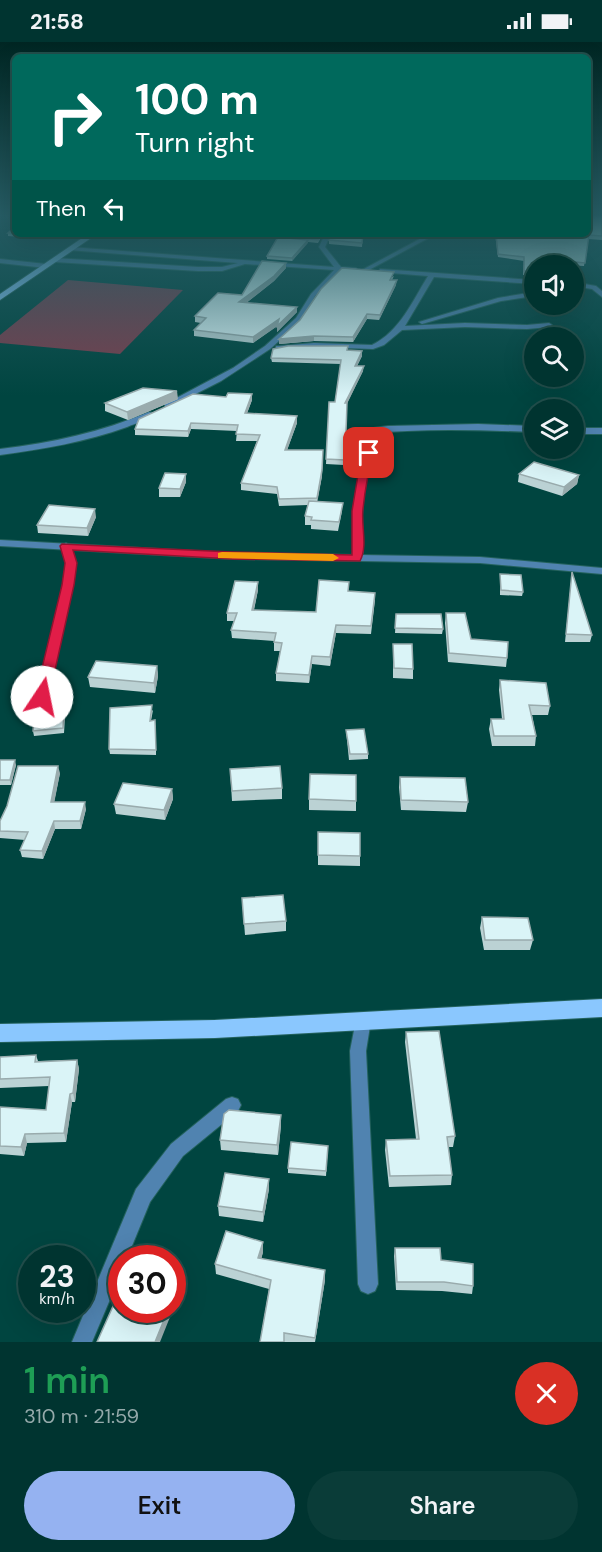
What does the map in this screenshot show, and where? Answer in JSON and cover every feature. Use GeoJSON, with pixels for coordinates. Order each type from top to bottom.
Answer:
{"type":"FeatureCollection","features":[{"type":"Feature","properties":{"kind":"main road"},"geometry":{"type":"LineString","coordinates":[[0,298],[34,275]]}},
{"type":"Feature","properties":{"kind":"main road"},"geometry":{"type":"LineString","coordinates":[[0,1033],[215,1029],[602,1008]]}},
{"type":"Feature","properties":{"kind":"street"},"geometry":{"type":"LineString","coordinates":[[0,452],[56,445],[128,425],[212,383],[261,352],[294,324],[306,311],[310,300],[334,275]]}},
{"type":"Feature","properties":{"kind":"street"},"geometry":{"type":"LineString","coordinates":[[428,275],[524,281]]}},
{"type":"Feature","properties":{"kind":"street"},"geometry":{"type":"LineString","coordinates":[[261,352],[288,346],[373,347],[400,328],[432,275]]}},
{"type":"Feature","properties":{"kind":"street"},"geometry":{"type":"LineString","coordinates":[[584,286],[602,288]]}},
{"type":"Feature","properties":{"kind":"street"},"geometry":{"type":"LineString","coordinates":[[584,288],[594,287]]}},
{"type":"Feature","properties":{"kind":"street"},"geometry":{"type":"LineString","coordinates":[[594,287],[602,295]]}},
{"type":"Feature","properties":{"kind":"street"},"geometry":{"type":"LineString","coordinates":[[400,328],[500,298],[524,295]]}},
{"type":"Feature","properties":{"kind":"street"},"geometry":{"type":"LineString","coordinates":[[400,328],[549,325]]}},
{"type":"Feature","properties":{"kind":"street"},"geometry":{"type":"LineString","coordinates":[[356,558],[358,552],[357,511],[369,453],[358,447],[357,442],[362,432],[388,429],[478,427],[524,429]]}},
{"type":"Feature","properties":{"kind":"street"},"geometry":{"type":"LineString","coordinates":[[584,431],[602,430]]}},
{"type":"Feature","properties":{"kind":"street"},"geometry":{"type":"LineString","coordinates":[[0,543],[232,556],[480,560],[602,571]]}},
{"type":"Feature","properties":{"kind":"street"},"geometry":{"type":"LineString","coordinates":[[42,697],[68,585],[71,563],[66,546]]}},
{"type":"Feature","properties":{"kind":"street"},"geometry":{"type":"LineString","coordinates":[[363,1020],[358,1051],[368,1284]]}},
{"type":"Feature","properties":{"kind":"street"},"geometry":{"type":"LineString","coordinates":[[82,1342],[143,1196],[177,1150],[232,1105]]}},
{"type":"Feature","properties":{"kind":"shaded area"},"geometry":{"type":"Polygon","coordinates":[[[68,280],[183,290],[120,354],[0,343],[0,335],[68,280]]]}},
{"type":"Feature","properties":{"kind":"building"},"geometry":{"type":"Polygon","coordinates":[[[254,275],[275,275],[239,302],[297,307],[277,326],[279,319],[253,337],[194,330],[206,318],[195,316],[218,293],[242,295],[254,275]]]}},
{"type":"Feature","properties":{"kind":"building"},"geometry":{"type":"Polygon","coordinates":[[[335,275],[393,275],[390,280],[397,280],[380,315],[367,314],[353,337],[314,336],[279,339],[300,320],[321,289],[335,275]]]}},
{"type":"Feature","properties":{"kind":"building"},"geometry":{"type":"Polygon","coordinates":[[[288,346],[348,346],[347,350],[362,351],[355,366],[364,366],[345,403],[347,403],[345,460],[326,459],[329,402],[335,402],[341,360],[271,358],[273,349],[288,346]]]}},
{"type":"Feature","properties":{"kind":"building"},"geometry":{"type":"Polygon","coordinates":[[[143,388],[177,391],[127,412],[105,403],[143,388]]]}},
{"type":"Feature","properties":{"kind":"building"},"geometry":{"type":"Polygon","coordinates":[[[228,393],[252,394],[245,413],[297,416],[285,450],[323,450],[317,498],[279,499],[277,487],[241,483],[260,435],[236,434],[238,425],[191,423],[188,431],[135,429],[139,419],[193,394],[226,397],[228,393]]]}},
{"type":"Feature","properties":{"kind":"building"},"geometry":{"type":"Polygon","coordinates":[[[534,462],[579,475],[564,487],[519,474],[534,462]]]}},
{"type":"Feature","properties":{"kind":"building"},"geometry":{"type":"Polygon","coordinates":[[[165,473],[186,474],[180,489],[159,488],[165,473]]]}},
{"type":"Feature","properties":{"kind":"building"},"geometry":{"type":"Polygon","coordinates":[[[309,501],[343,503],[339,522],[311,520],[312,517],[305,516],[309,501]]]}},
{"type":"Feature","properties":{"kind":"building"},"geometry":{"type":"Polygon","coordinates":[[[49,505],[95,509],[87,528],[37,525],[49,505]]]}},
{"type":"Feature","properties":{"kind":"building"},"geometry":{"type":"Polygon","coordinates":[[[572,572],[592,635],[566,634],[572,572]]]}},
{"type":"Feature","properties":{"kind":"building"},"geometry":{"type":"Polygon","coordinates":[[[500,574],[521,575],[523,592],[501,590],[500,574]]]}},
{"type":"Feature","properties":{"kind":"building"},"geometry":{"type":"Polygon","coordinates":[[[319,580],[349,582],[348,591],[375,593],[371,626],[336,625],[330,657],[312,656],[309,675],[276,673],[282,643],[274,642],[276,633],[231,630],[237,613],[227,613],[235,581],[258,582],[252,610],[316,612],[319,580]]]}},
{"type":"Feature","properties":{"kind":"building"},"geometry":{"type":"Polygon","coordinates":[[[446,613],[465,613],[471,639],[508,642],[507,658],[449,653],[446,613]]]}},
{"type":"Feature","properties":{"kind":"building"},"geometry":{"type":"Polygon","coordinates":[[[396,614],[441,614],[443,629],[395,628],[396,614]]]}},
{"type":"Feature","properties":{"kind":"building"},"geometry":{"type":"Polygon","coordinates":[[[393,644],[412,644],[413,669],[394,668],[393,644]]]}},
{"type":"Feature","properties":{"kind":"building"},"geometry":{"type":"Polygon","coordinates":[[[96,661],[157,666],[154,683],[88,677],[96,661]]]}},
{"type":"Feature","properties":{"kind":"building"},"geometry":{"type":"Polygon","coordinates":[[[500,680],[546,683],[550,706],[529,705],[536,736],[494,736],[491,719],[504,719],[500,680]]]}},
{"type":"Feature","properties":{"kind":"building"},"geometry":{"type":"Polygon","coordinates":[[[152,705],[150,721],[155,720],[156,750],[109,749],[110,708],[152,705]]]}},
{"type":"Feature","properties":{"kind":"building"},"geometry":{"type":"Polygon","coordinates":[[[64,712],[63,728],[33,731],[34,715],[64,712]]]}},
{"type":"Feature","properties":{"kind":"building"},"geometry":{"type":"Polygon","coordinates":[[[364,729],[368,754],[350,754],[346,730],[364,729]]]}},
{"type":"Feature","properties":{"kind":"building"},"geometry":{"type":"Polygon","coordinates":[[[0,760],[15,760],[10,780],[0,780],[0,760]]]}},
{"type":"Feature","properties":{"kind":"building"},"geometry":{"type":"Polygon","coordinates":[[[18,766],[58,766],[51,802],[85,802],[80,821],[54,821],[42,851],[20,850],[28,832],[0,831],[0,821],[7,806],[18,766]]]}},
{"type":"Feature","properties":{"kind":"building"},"geometry":{"type":"Polygon","coordinates":[[[280,766],[282,788],[232,791],[230,769],[280,766]]]}},
{"type":"Feature","properties":{"kind":"building"},"geometry":{"type":"Polygon","coordinates":[[[310,774],[356,775],[356,801],[309,799],[310,774]]]}},
{"type":"Feature","properties":{"kind":"building"},"geometry":{"type":"Polygon","coordinates":[[[400,777],[465,778],[468,802],[401,800],[400,777]]]}},
{"type":"Feature","properties":{"kind":"building"},"geometry":{"type":"Polygon","coordinates":[[[123,783],[172,789],[164,810],[114,804],[123,783]]]}},
{"type":"Feature","properties":{"kind":"building"},"geometry":{"type":"Polygon","coordinates":[[[318,832],[360,833],[360,856],[318,855],[318,832]]]}},
{"type":"Feature","properties":{"kind":"building"},"geometry":{"type":"Polygon","coordinates":[[[283,895],[286,921],[244,924],[242,898],[283,895]]]}},
{"type":"Feature","properties":{"kind":"building"},"geometry":{"type":"Polygon","coordinates":[[[482,917],[528,918],[533,940],[485,940],[482,917]]]}},
{"type":"Feature","properties":{"kind":"building"},"geometry":{"type":"Polygon","coordinates":[[[439,1031],[455,1136],[447,1137],[452,1175],[390,1176],[386,1140],[419,1139],[406,1032],[439,1031]]]}},
{"type":"Feature","properties":{"kind":"building"},"geometry":{"type":"Polygon","coordinates":[[[36,1055],[35,1062],[77,1060],[73,1093],[70,1094],[64,1133],[25,1134],[21,1147],[0,1146],[0,1107],[46,1110],[50,1077],[0,1079],[0,1057],[36,1055]]]}},
{"type":"Feature","properties":{"kind":"building"},"geometry":{"type":"Polygon","coordinates":[[[229,1110],[281,1115],[277,1145],[220,1140],[224,1114],[229,1110]]]}},
{"type":"Feature","properties":{"kind":"building"},"geometry":{"type":"Polygon","coordinates":[[[291,1142],[328,1146],[326,1171],[288,1168],[291,1142]]]}},
{"type":"Feature","properties":{"kind":"building"},"geometry":{"type":"Polygon","coordinates":[[[225,1173],[269,1179],[263,1212],[218,1206],[225,1173]]]}},
{"type":"Feature","properties":{"kind":"building"},"geometry":{"type":"Polygon","coordinates":[[[226,1231],[263,1242],[258,1258],[325,1270],[315,1338],[284,1333],[284,1342],[260,1342],[271,1280],[215,1264],[226,1231]]]}},
{"type":"Feature","properties":{"kind":"building"},"geometry":{"type":"Polygon","coordinates":[[[395,1248],[440,1248],[441,1260],[473,1264],[473,1286],[444,1282],[397,1282],[395,1248]]]}},
{"type":"Feature","properties":{"kind":"building"},"geometry":{"type":"Polygon","coordinates":[[[108,1317],[108,1323],[163,1323],[155,1342],[97,1342],[108,1317]]]}},
{"type":"Feature","properties":{"kind":"slow traffic"},"geometry":{"type":"LineString","coordinates":[[222,555],[333,558]]}},
{"type":"Feature","properties":{"kind":"route"},"geometry":{"type":"LineString","coordinates":[[42,697],[68,585],[71,563],[66,546],[232,556],[356,558],[358,552],[357,511],[369,453]]}}]}
